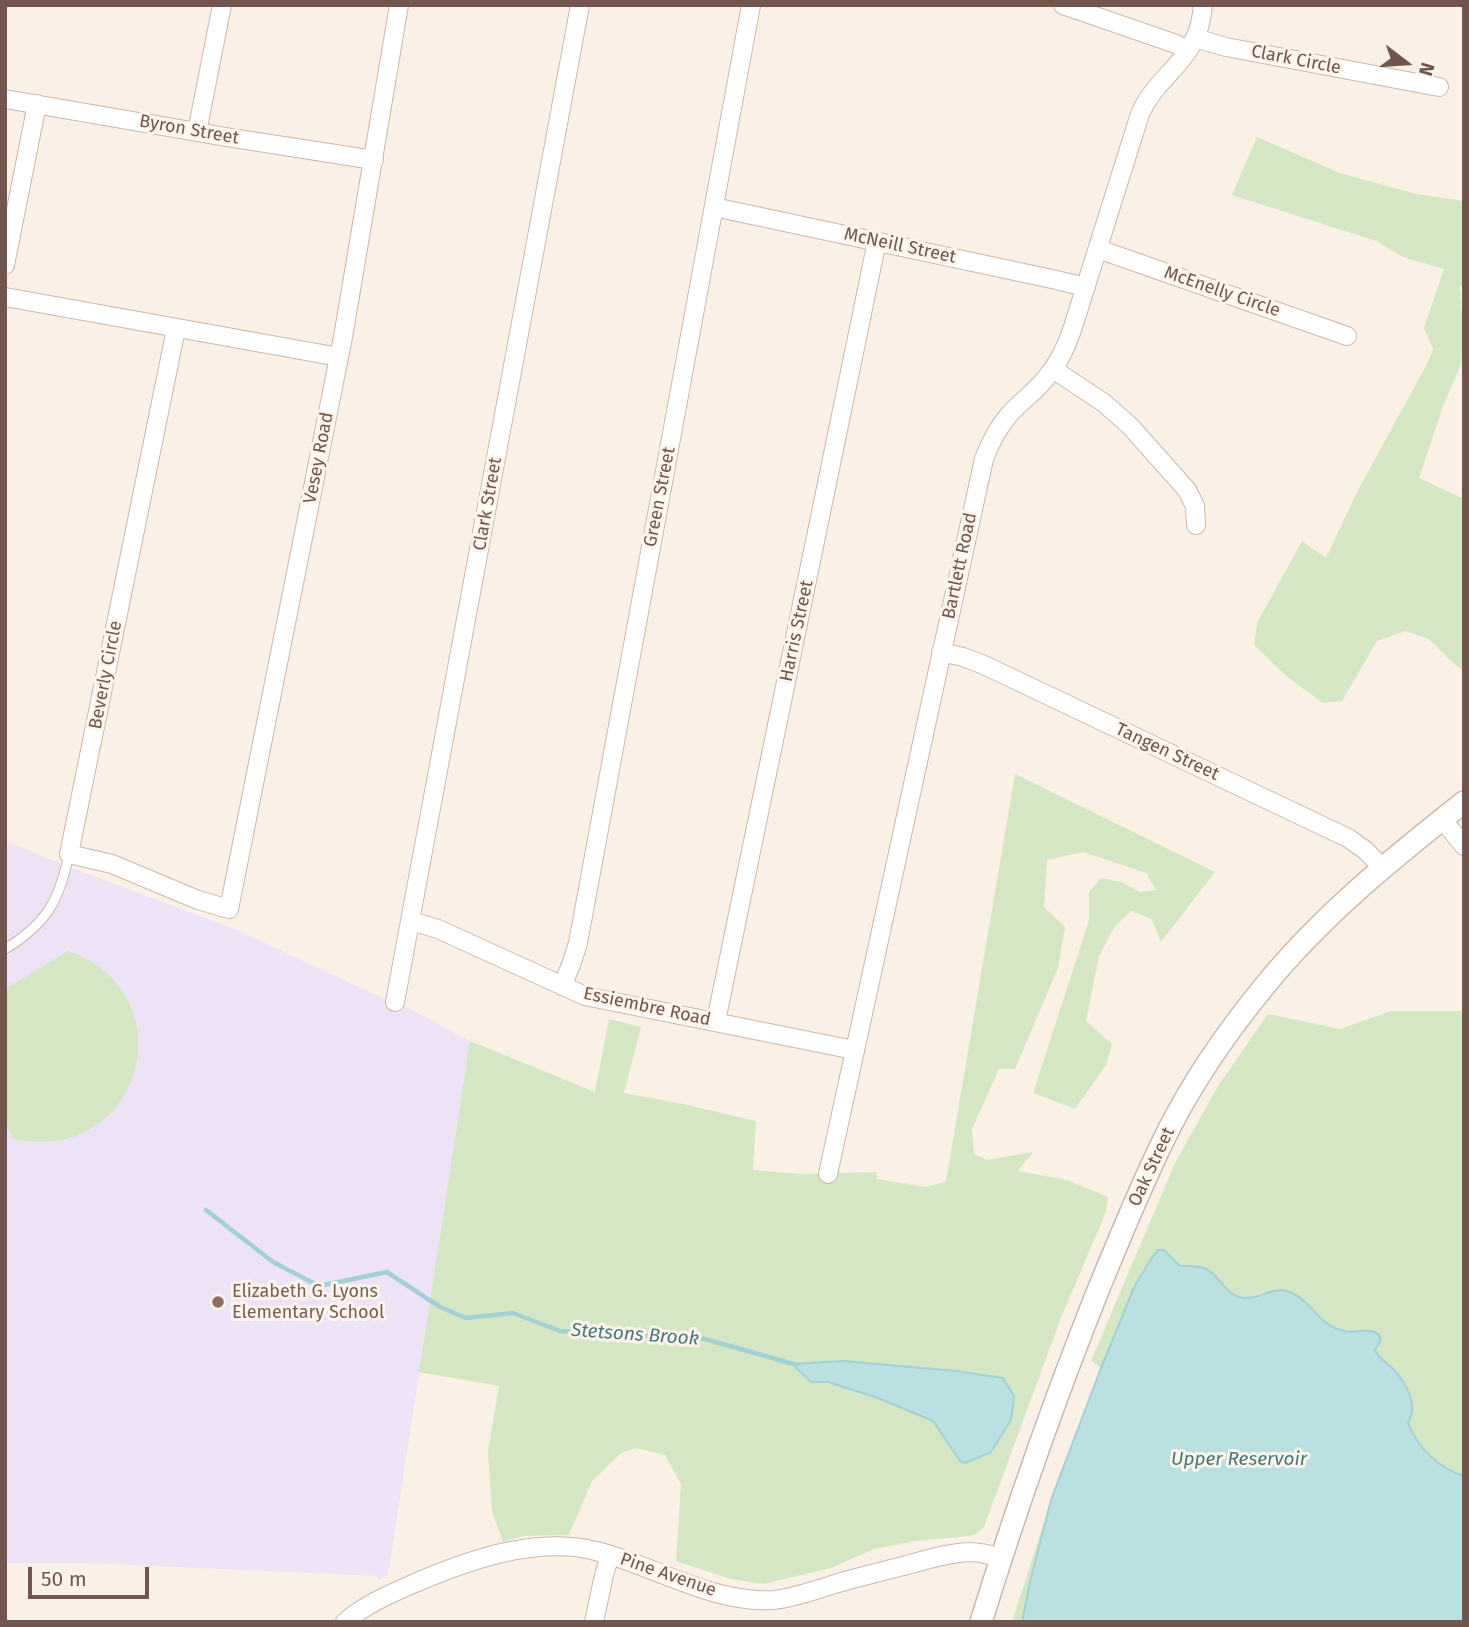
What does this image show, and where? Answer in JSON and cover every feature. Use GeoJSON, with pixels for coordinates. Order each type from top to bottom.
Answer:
{"type":"FeatureCollection","features":[{"type":"Feature","properties":{"kind":"street"},"geometry":{"type":"LineString","coordinates":[[197,132],[222,5]]}},
{"type":"Feature","properties":{"kind":"street","name":"Vesey Road"},"geometry":{"type":"LineString","coordinates":[[69,855],[111,864],[198,900],[229,909],[339,357],[399,5]]}},
{"type":"Feature","properties":{"kind":"street","name":"Clark Street"},"geometry":{"type":"LineString","coordinates":[[395,1002],[579,5]]}},
{"type":"Feature","properties":{"kind":"street","name":"Green Street"},"geometry":{"type":"LineString","coordinates":[[562,986],[578,943],[751,5]]}},
{"type":"Feature","properties":{"kind":"street"},"geometry":{"type":"LineString","coordinates":[[1063,5],[1176,44],[1192,44]]}},
{"type":"Feature","properties":{"kind":"street","name":"Bartlett Road"},"geometry":{"type":"LineString","coordinates":[[828,1174],[941,652],[989,447],[1008,416],[1053,369],[1068,341],[1136,123],[1156,86],[1192,44],[1203,5]]}},
{"type":"Feature","properties":{"kind":"street","name":"Clark Circle"},"geometry":{"type":"LineString","coordinates":[[1192,44],[1226,47],[1438,87]]}},
{"type":"Feature","properties":{"kind":"street","name":"Byron Street"},"geometry":{"type":"LineString","coordinates":[[5,99],[374,160]]}},
{"type":"Feature","properties":{"kind":"street"},"geometry":{"type":"LineString","coordinates":[[5,265],[37,104]]}},
{"type":"Feature","properties":{"kind":"street","name":"McNeill Street"},"geometry":{"type":"LineString","coordinates":[[714,207],[1086,287]]}},
{"type":"Feature","properties":{"kind":"street","name":"Harris Street"},"geometry":{"type":"LineString","coordinates":[[716,1021],[877,241]]}},
{"type":"Feature","properties":{"kind":"street","name":"McEnelly Circle"},"geometry":{"type":"LineString","coordinates":[[1098,249],[1346,336]]}},
{"type":"Feature","properties":{"kind":"street"},"geometry":{"type":"LineString","coordinates":[[5,297],[339,357]]}},
{"type":"Feature","properties":{"kind":"street","name":"Beverly Circle"},"geometry":{"type":"LineString","coordinates":[[69,855],[176,329]]}},
{"type":"Feature","properties":{"kind":"street"},"geometry":{"type":"LineString","coordinates":[[1053,369],[1104,403],[1130,426],[1187,490],[1195,506],[1196,525]]}},
{"type":"Feature","properties":{"kind":"street","name":"Tangen Street"},"geometry":{"type":"LineString","coordinates":[[941,652],[984,665],[1348,838],[1365,849],[1383,868]]}},
{"type":"Feature","properties":{"kind":"street","name":"Oak Street"},"geometry":{"type":"LineString","coordinates":[[981,1622],[1038,1448],[1088,1315],[1146,1179],[1182,1105],[1219,1045],[1278,969],[1327,917],[1464,802]]}},
{"type":"Feature","properties":{"kind":"street"},"geometry":{"type":"LineString","coordinates":[[1442,819],[1464,846]]}},
{"type":"Feature","properties":{"kind":"street","name":"Essiembre Road"},"geometry":{"type":"LineString","coordinates":[[411,921],[439,929],[585,996],[854,1050]]}},
{"type":"Feature","properties":{"kind":"street","name":"Pine Avenue"},"geometry":{"type":"LineString","coordinates":[[345,1622],[375,1601],[437,1573],[502,1553],[532,1548],[569,1546],[590,1549],[722,1594],[772,1600],[800,1595],[939,1556],[971,1552],[1001,1558]]}},
{"type":"Feature","properties":{"kind":"street"},"geometry":{"type":"LineString","coordinates":[[594,1622],[610,1555]]}},
{"type":"Feature","properties":{"kind":"lane"},"geometry":{"type":"LineString","coordinates":[[5,949],[29,933],[47,914],[58,893],[69,855]]}},
{"type":"Feature","properties":{"kind":"shaded area","name":"Elizabeth G. Lyons Elementary School"},"geometry":{"type":"Polygon","coordinates":[[[5,840],[237,930],[408,1008],[470,1041],[388,1575],[378,1581],[378,1576],[87,1563],[5,1563],[5,840]]]}},
{"type":"Feature","properties":{"kind":"green space"},"geometry":{"type":"Polygon","coordinates":[[[1257,137],[1340,173],[1416,194],[1464,200],[1464,280],[1460,288],[1464,346],[1460,366],[1442,409],[1419,478],[1464,499],[1464,671],[1429,639],[1405,631],[1377,641],[1342,701],[1323,703],[1286,676],[1254,645],[1257,623],[1302,541],[1326,558],[1357,492],[1427,364],[1433,349],[1424,328],[1444,269],[1403,257],[1376,241],[1232,195],[1257,137]]]}},
{"type":"Feature","properties":{"kind":"green space"},"geometry":{"type":"Polygon","coordinates":[[[1015,774],[1215,872],[1161,942],[1152,919],[1131,911],[1115,926],[1099,956],[1086,1021],[1112,1044],[1106,1065],[1075,1109],[1033,1093],[1089,920],[1089,892],[1101,878],[1121,882],[1140,892],[1156,890],[1146,873],[1083,852],[1047,860],[1044,907],[1065,927],[1058,968],[1015,1069],[999,1069],[972,1129],[974,1154],[987,1160],[1033,1152],[1018,1171],[1067,1180],[1108,1197],[1106,1212],[1062,1315],[984,1527],[970,1536],[915,1541],[874,1549],[831,1568],[763,1584],[731,1579],[676,1561],[681,1484],[665,1455],[636,1448],[621,1453],[592,1481],[569,1535],[523,1536],[503,1542],[492,1512],[488,1451],[499,1386],[419,1372],[470,1041],[595,1092],[609,1019],[641,1027],[624,1093],[756,1121],[753,1170],[800,1174],[876,1172],[877,1179],[927,1187],[946,1181],[1015,774]]]}},
{"type":"Feature","properties":{"kind":"green space"},"geometry":{"type":"Polygon","coordinates":[[[68,951],[106,973],[129,1002],[138,1037],[135,1072],[119,1103],[93,1127],[57,1141],[13,1139],[5,1123],[5,989],[68,951]]]}},
{"type":"Feature","properties":{"kind":"green space"},"geometry":{"type":"Polygon","coordinates":[[[1391,1011],[1464,1013],[1464,1476],[1446,1468],[1430,1456],[1418,1441],[1408,1424],[1412,1405],[1405,1385],[1394,1369],[1376,1354],[1370,1331],[1337,1328],[1325,1322],[1308,1305],[1275,1294],[1267,1292],[1247,1298],[1237,1296],[1220,1280],[1199,1267],[1167,1270],[1135,1285],[1101,1368],[1091,1361],[1175,1163],[1218,1086],[1268,1014],[1340,1029],[1391,1011]]]}},
{"type":"Feature","properties":{"kind":"green space"},"geometry":{"type":"Polygon","coordinates":[[[1051,1500],[1022,1622],[1012,1622],[1051,1500]]]}},
{"type":"Feature","properties":{"kind":"water","name":"Upper Reservoir"},"geometry":{"type":"Polygon","coordinates":[[[1158,1250],[1164,1250],[1180,1266],[1206,1269],[1239,1297],[1251,1298],[1274,1291],[1286,1291],[1300,1298],[1337,1329],[1373,1332],[1380,1336],[1375,1350],[1408,1390],[1412,1409],[1408,1423],[1417,1441],[1437,1462],[1464,1476],[1464,1622],[1022,1622],[1051,1500],[1135,1285],[1158,1250]]]}},
{"type":"Feature","properties":{"kind":"water"},"geometry":{"type":"Polygon","coordinates":[[[843,1361],[1003,1378],[1014,1396],[1011,1420],[991,1452],[965,1463],[960,1461],[933,1421],[878,1398],[828,1382],[811,1382],[792,1364],[843,1361]]]}},
{"type":"Feature","properties":{"kind":"waterway","name":"Stetsons Brook"},"geometry":{"type":"LineString","coordinates":[[206,1210],[273,1262],[319,1286],[387,1272],[440,1307],[466,1318],[513,1313],[560,1331],[705,1339],[797,1365]]}},
{"type":"Feature","properties":{"kind":"place","name":"Elizabeth G. Lyons Elementary School"},"geometry":{"type":"Point","coordinates":[218,1302]}}]}
